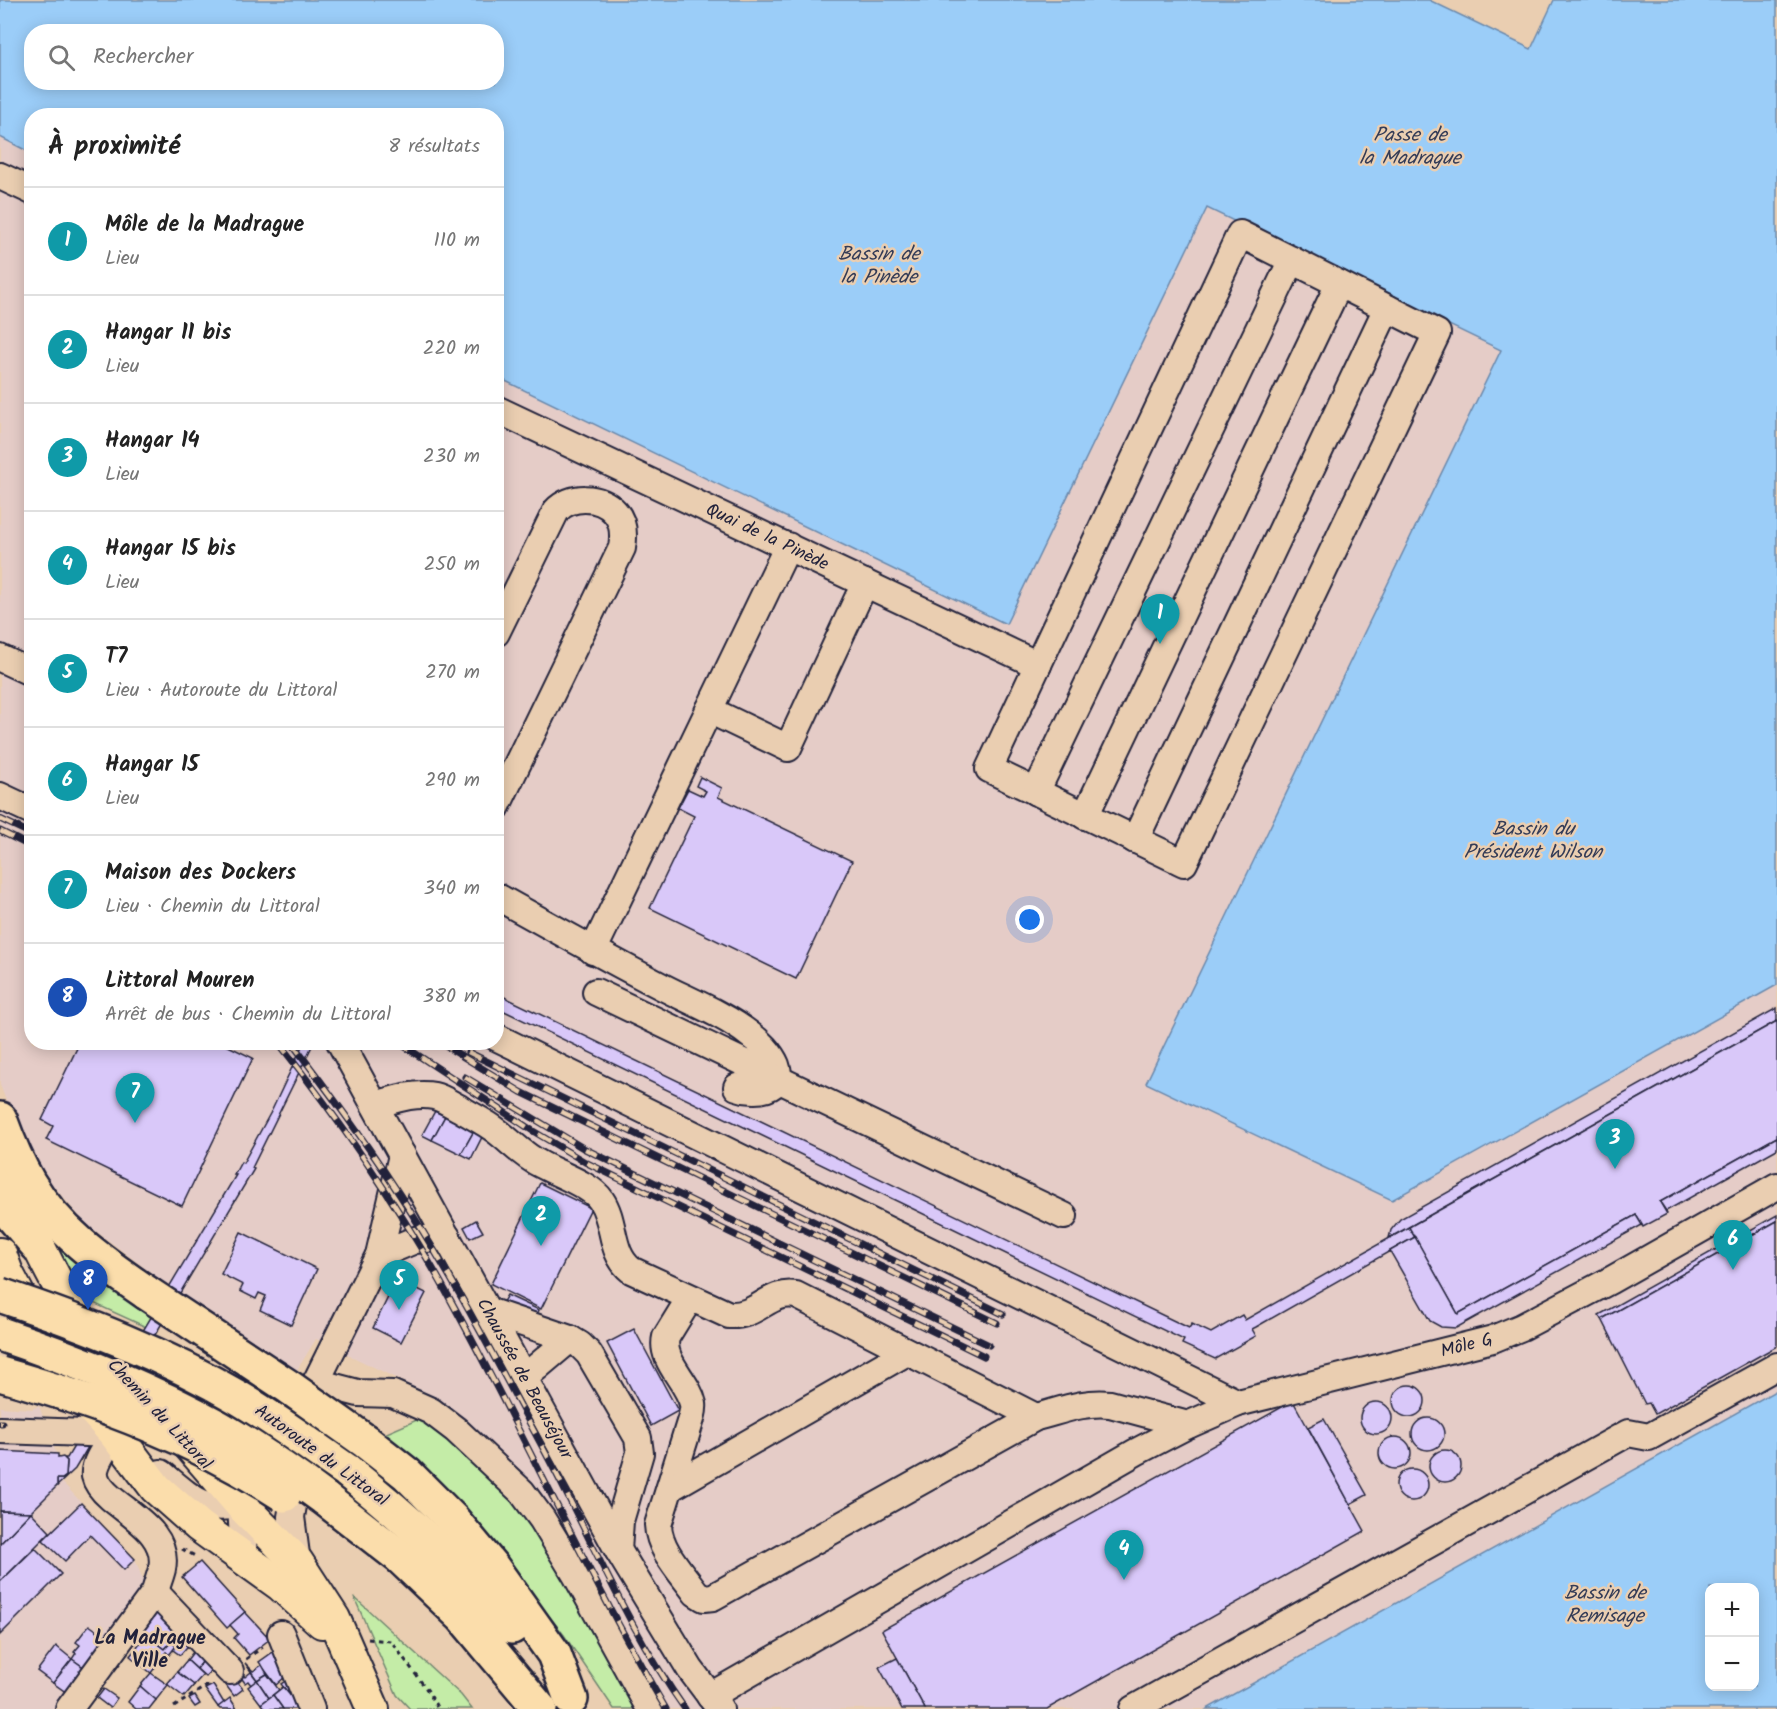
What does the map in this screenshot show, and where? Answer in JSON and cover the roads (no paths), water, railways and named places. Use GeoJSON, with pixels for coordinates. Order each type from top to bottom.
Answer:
{"type":"FeatureCollection","features":[{"type":"Feature","properties":{"kind":"highway"},"geometry":{"type":"LineString","coordinates":[[0,1119],[28,1182],[51,1214],[80,1244],[147,1293],[279,1381],[365,1442],[406,1474],[453,1520],[493,1568],[554,1654],[574,1704]]}},
{"type":"Feature","properties":{"kind":"highway"},"geometry":{"type":"LineString","coordinates":[[0,1205],[37,1245]]}},
{"type":"Feature","properties":{"kind":"highway","name":"Autoroute du Littoral"},"geometry":{"type":"LineString","coordinates":[[0,1295],[67,1317],[181,1366],[241,1399],[346,1470],[392,1507],[446,1556],[495,1606],[574,1704]]}},
{"type":"Feature","properties":{"kind":"highway","name":"Autoroute du Littoral"},"geometry":{"type":"LineString","coordinates":[[0,1334],[166,1400],[228,1433],[278,1464],[319,1506],[400,1557],[463,1617],[540,1709]]}},
{"type":"Feature","properties":{"kind":"highway"},"geometry":{"type":"LineString","coordinates":[[0,1374],[95,1403],[194,1443],[264,1482],[319,1506]]}},
{"type":"Feature","properties":{"kind":"highway"},"geometry":{"type":"LineString","coordinates":[[0,1383],[82,1398]]}},
{"type":"Feature","properties":{"kind":"main road","name":"Chemin du Littoral"},"geometry":{"type":"LineString","coordinates":[[0,1162],[37,1245],[82,1325],[110,1364],[175,1429],[242,1505],[297,1562],[334,1619],[373,1709]]}},
{"type":"Feature","properties":{"kind":"main road","name":"Chemin du Littoral"},"geometry":{"type":"LineString","coordinates":[[0,1254],[7,1274],[38,1332],[82,1398],[115,1434],[156,1488],[199,1526],[281,1585],[320,1619],[347,1650]]}},
{"type":"Feature","properties":{"kind":"main road"},"geometry":{"type":"LineString","coordinates":[[82,1398],[98,1390],[105,1383],[131,1386],[135,1411],[115,1434]]}},
{"type":"Feature","properties":{"kind":"street"},"geometry":{"type":"LineString","coordinates":[[0,176],[24,187]]}},
{"type":"Feature","properties":{"kind":"street"},"geometry":{"type":"LineString","coordinates":[[1240,234],[1292,260],[1437,333],[1184,864],[989,769],[1240,234]]}},
{"type":"Feature","properties":{"kind":"street"},"geometry":{"type":"LineString","coordinates":[[1036,792],[1292,260]]}},
{"type":"Feature","properties":{"kind":"street"},"geometry":{"type":"LineString","coordinates":[[1085,816],[1339,284]]}},
{"type":"Feature","properties":{"kind":"street"},"geometry":{"type":"LineString","coordinates":[[1135,840],[1387,308]]}},
{"type":"Feature","properties":{"kind":"street","name":"Quai de la Pinède"},"geometry":{"type":"LineString","coordinates":[[504,413],[1038,664]]}},
{"type":"Feature","properties":{"kind":"street"},"geometry":{"type":"LineString","coordinates":[[504,617],[556,511],[561,506],[574,500],[592,500],[615,511],[622,526],[622,548],[504,791]]}},
{"type":"Feature","properties":{"kind":"street"},"geometry":{"type":"LineString","coordinates":[[593,951],[788,546]]}},
{"type":"Feature","properties":{"kind":"street"},"geometry":{"type":"LineString","coordinates":[[709,710],[788,748],[865,583]]}},
{"type":"Feature","properties":{"kind":"street"},"geometry":{"type":"LineString","coordinates":[[0,658],[24,669]]}},
{"type":"Feature","properties":{"kind":"street"},"geometry":{"type":"LineString","coordinates":[[0,796],[24,807]]}},
{"type":"Feature","properties":{"kind":"street"},"geometry":{"type":"LineString","coordinates":[[504,901],[593,951],[747,1032],[770,1054],[776,1065],[776,1078],[769,1087],[760,1091],[737,1087]]}},
{"type":"Feature","properties":{"kind":"street"},"geometry":{"type":"LineString","coordinates":[[596,992],[1064,1216]]}},
{"type":"Feature","properties":{"kind":"street"},"geometry":{"type":"LineString","coordinates":[[504,1041],[1238,1403]]}},
{"type":"Feature","properties":{"kind":"street","name":"Chaussée de Beauséjour"},"geometry":{"type":"LineString","coordinates":[[344,1050],[618,1550],[690,1669],[715,1702]]}},
{"type":"Feature","properties":{"kind":"street"},"geometry":{"type":"LineString","coordinates":[[375,1105],[400,1098],[434,1096],[489,1126],[529,1157],[591,1190],[600,1198],[623,1264],[690,1298],[729,1315],[739,1316],[747,1314],[778,1295],[796,1295],[1036,1417]]}},
{"type":"Feature","properties":{"kind":"street"},"geometry":{"type":"LineString","coordinates":[[244,1558],[242,1505],[254,1467],[267,1444],[320,1383],[379,1255],[402,1155]]}},
{"type":"Feature","properties":{"kind":"street","name":"Môle G"},"geometry":{"type":"LineString","coordinates":[[715,1702],[1136,1452],[1188,1425],[1238,1403],[1493,1339],[1511,1332],[1611,1280],[1777,1186]]}},
{"type":"Feature","properties":{"kind":"street"},"geometry":{"type":"LineString","coordinates":[[379,1255],[415,1240],[447,1237]]}},
{"type":"Feature","properties":{"kind":"street"},"geometry":{"type":"LineString","coordinates":[[690,1298],[665,1342],[667,1353],[693,1406],[658,1525],[662,1544],[696,1593],[704,1598],[713,1597],[1036,1417],[1085,1404],[1098,1403],[1110,1404],[1188,1425]]}},
{"type":"Feature","properties":{"kind":"street"},"geometry":{"type":"LineString","coordinates":[[488,1311],[580,1345],[589,1354],[638,1438],[640,1453],[620,1521],[618,1550]]}},
{"type":"Feature","properties":{"kind":"street"},"geometry":{"type":"LineString","coordinates":[[525,1377],[570,1340]]}},
{"type":"Feature","properties":{"kind":"street"},"geometry":{"type":"LineString","coordinates":[[670,1488],[907,1352]]}},
{"type":"Feature","properties":{"kind":"street"},"geometry":{"type":"LineString","coordinates":[[1133,1709],[1628,1433],[1649,1437],[1777,1366]]}},
{"type":"Feature","properties":{"kind":"street"},"geometry":{"type":"LineString","coordinates":[[320,1383],[358,1393],[393,1394],[431,1411],[456,1430],[522,1492],[542,1519],[576,1575],[650,1709]]}},
{"type":"Feature","properties":{"kind":"street"},"geometry":{"type":"LineString","coordinates":[[318,1439],[320,1383]]}},
{"type":"Feature","properties":{"kind":"street"},"geometry":{"type":"LineString","coordinates":[[297,1562],[291,1517],[299,1472],[318,1439],[358,1393]]}},
{"type":"Feature","properties":{"kind":"street"},"geometry":{"type":"LineString","coordinates":[[175,1429],[208,1446],[236,1454],[267,1444]]}},
{"type":"Feature","properties":{"kind":"street"},"geometry":{"type":"LineString","coordinates":[[0,1430],[115,1434],[196,1502],[208,1507],[225,1508],[242,1505],[264,1495],[299,1472]]}},
{"type":"Feature","properties":{"kind":"street"},"geometry":{"type":"LineString","coordinates":[[69,1709],[155,1592],[162,1569],[162,1554],[157,1539],[148,1528],[101,1489],[95,1475],[98,1461],[115,1434]]}},
{"type":"Feature","properties":{"kind":"street"},"geometry":{"type":"LineString","coordinates":[[155,1592],[230,1671]]}},
{"type":"Feature","properties":{"kind":"street"},"geometry":{"type":"LineString","coordinates":[[281,1634],[311,1709]]}},
{"type":"Feature","properties":{"kind":"water"},"geometry":{"type":"Polygon","coordinates":[[[0,0],[1429,0],[1531,49],[1554,0],[1777,0],[1777,985],[1392,1200],[1146,1083],[1501,350],[1207,208],[1006,624],[504,380],[504,108],[24,108],[24,149],[0,137],[0,0]]]}},
{"type":"Feature","properties":{"kind":"water","name":"Bassin de Remisage"},"geometry":{"type":"Polygon","coordinates":[[[1777,1390],[1777,1709],[1207,1709],[1777,1390]]]}},
{"type":"Feature","properties":{"kind":"railway"},"geometry":{"type":"LineString","coordinates":[[0,819],[24,830]]}},
{"type":"Feature","properties":{"kind":"railway"},"geometry":{"type":"LineString","coordinates":[[0,831],[24,843]]}},
{"type":"Feature","properties":{"kind":"railway"},"geometry":{"type":"LineString","coordinates":[[284,1050],[370,1167],[431,1265],[610,1608],[666,1709]]}},
{"type":"Feature","properties":{"kind":"railway"},"geometry":{"type":"LineString","coordinates":[[297,1050],[369,1149],[434,1249],[542,1446],[645,1646],[685,1709]]}},
{"type":"Feature","properties":{"kind":"railway"},"geometry":{"type":"LineString","coordinates":[[410,1050],[533,1131],[585,1162],[984,1356]]}},
{"type":"Feature","properties":{"kind":"railway"},"geometry":{"type":"LineString","coordinates":[[452,1050],[521,1092],[997,1323]]}},
{"type":"Feature","properties":{"kind":"railway"},"geometry":{"type":"LineString","coordinates":[[468,1052],[1003,1314]]}},
{"type":"Feature","properties":{"kind":"railway"},"geometry":{"type":"LineString","coordinates":[[465,1077],[583,1148],[989,1345]]}},
{"type":"Feature","properties":{"kind":"place","name":"Môle de la Madrague"},"geometry":{"type":"Point","coordinates":[1160,644]}},
{"type":"Feature","properties":{"kind":"place","name":"Maison des Dockers"},"geometry":{"type":"Point","coordinates":[135,1123]}},
{"type":"Feature","properties":{"kind":"place","name":"Hangar 14"},"geometry":{"type":"Point","coordinates":[1615,1169]}},
{"type":"Feature","properties":{"kind":"place","name":"Hangar 11 bis"},"geometry":{"type":"Point","coordinates":[541,1246]}},
{"type":"Feature","properties":{"kind":"place","name":"Hangar 15"},"geometry":{"type":"Point","coordinates":[1733,1270]}},
{"type":"Feature","properties":{"kind":"place","name":"Littoral Mouren"},"geometry":{"type":"Point","coordinates":[88,1310]}},
{"type":"Feature","properties":{"kind":"place","name":"T7"},"geometry":{"type":"Point","coordinates":[399,1310]}},
{"type":"Feature","properties":{"kind":"place","name":"Hangar 15 bis"},"geometry":{"type":"Point","coordinates":[1124,1580]}},
{"type":"Feature","properties":{"kind":"district","name":"La Madrague Ville"},"geometry":{"type":"Point","coordinates":[150,1650]}},
{"type":"Feature","properties":{"kind":"water label","name":"Passe de la Madrague"},"geometry":{"type":"Point","coordinates":[1410,148]}},
{"type":"Feature","properties":{"kind":"water label","name":"Bassin de la Pinède"},"geometry":{"type":"Point","coordinates":[879,266]}},
{"type":"Feature","properties":{"kind":"water label","name":"Bassin du Président Wilson"},"geometry":{"type":"Point","coordinates":[1533,842]}}]}
